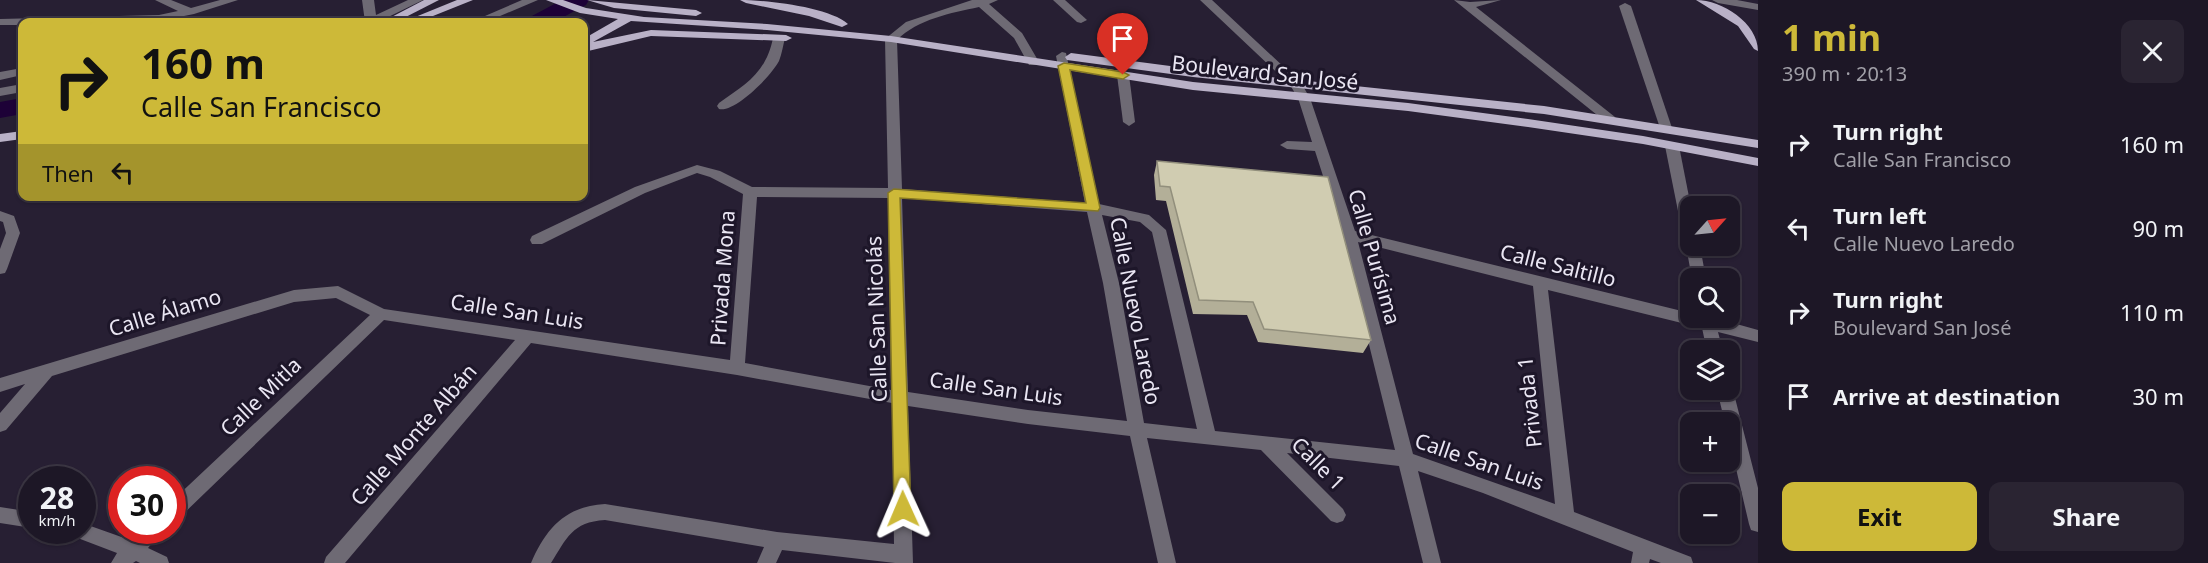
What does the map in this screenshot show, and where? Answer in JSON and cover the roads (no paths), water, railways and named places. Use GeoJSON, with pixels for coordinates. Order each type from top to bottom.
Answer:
{"type":"FeatureCollection","features":[{"type":"Feature","properties":{"kind":"main road"},"geometry":{"type":"LineString","coordinates":[[396,18],[433,0]]}},
{"type":"Feature","properties":{"kind":"main road"},"geometry":{"type":"LineString","coordinates":[[420,18],[467,0]]}},
{"type":"Feature","properties":{"kind":"main road"},"geometry":{"type":"LineString","coordinates":[[552,0],[584,10],[644,20],[767,23]]}},
{"type":"Feature","properties":{"kind":"main road"},"geometry":{"type":"LineString","coordinates":[[593,0],[614,5],[767,23]]}},
{"type":"Feature","properties":{"kind":"main road"},"geometry":{"type":"LineString","coordinates":[[588,41],[607,32],[654,0]]}},
{"type":"Feature","properties":{"kind":"main road"},"geometry":{"type":"LineString","coordinates":[[746,0],[812,13],[843,29]]}},
{"type":"Feature","properties":{"kind":"main road"},"geometry":{"type":"LineString","coordinates":[[1702,0],[1742,24],[1758,47]]}},
{"type":"Feature","properties":{"kind":"main road","name":"Boulevard San José"},"geometry":{"type":"LineString","coordinates":[[767,23],[894,34],[1063,61],[1478,103],[1666,128],[1758,144]]}},
{"type":"Feature","properties":{"kind":"main road"},"geometry":{"type":"LineString","coordinates":[[588,47],[659,32],[779,38],[843,29]]}},
{"type":"Feature","properties":{"kind":"main road","name":"Boulevard San José"},"geometry":{"type":"LineString","coordinates":[[1063,61],[1123,75],[1232,91],[1408,107],[1528,123],[1758,162]]}},
{"type":"Feature","properties":{"kind":"main road"},"geometry":{"type":"LineString","coordinates":[[1193,74],[1232,91],[1263,80]]}},
{"type":"Feature","properties":{"kind":"main road"},"geometry":{"type":"LineString","coordinates":[[0,138],[18,136]]}},
{"type":"Feature","properties":{"kind":"street"},"geometry":{"type":"LineString","coordinates":[[161,0],[190,12]]}},
{"type":"Feature","properties":{"kind":"street"},"geometry":{"type":"LineString","coordinates":[[159,18],[232,0]]}},
{"type":"Feature","properties":{"kind":"street"},"geometry":{"type":"LineString","coordinates":[[368,0],[370,18]]}},
{"type":"Feature","properties":{"kind":"street"},"geometry":{"type":"LineString","coordinates":[[379,18],[417,0]]}},
{"type":"Feature","properties":{"kind":"street"},"geometry":{"type":"LineString","coordinates":[[487,18],[532,0]]}},
{"type":"Feature","properties":{"kind":"street"},"geometry":{"type":"LineString","coordinates":[[1059,0],[1081,20]]}},
{"type":"Feature","properties":{"kind":"street","name":"Calle Purísima"},"geometry":{"type":"LineString","coordinates":[[1206,0],[1294,83],[1304,98],[1349,236],[1432,563]]}},
{"type":"Feature","properties":{"kind":"street"},"geometry":{"type":"LineString","coordinates":[[1464,3],[1495,0]]}},
{"type":"Feature","properties":{"kind":"street"},"geometry":{"type":"LineString","coordinates":[[1718,0],[1758,7]]}},
{"type":"Feature","properties":{"kind":"street"},"geometry":{"type":"LineString","coordinates":[[894,34],[922,20],[984,1],[1031,57]]}},
{"type":"Feature","properties":{"kind":"street"},"geometry":{"type":"LineString","coordinates":[[1464,3],[1611,120]]}},
{"type":"Feature","properties":{"kind":"street"},"geometry":{"type":"LineString","coordinates":[[1625,6],[1666,128]]}},
{"type":"Feature","properties":{"kind":"street"},"geometry":{"type":"LineString","coordinates":[[0,22],[18,22]]}},
{"type":"Feature","properties":{"kind":"street","name":"Calle San Nicolás"},"geometry":{"type":"LineString","coordinates":[[894,34],[894,193],[904,558]]}},
{"type":"Feature","properties":{"kind":"street"},"geometry":{"type":"LineString","coordinates":[[723,106],[770,69],[779,38]]}},
{"type":"Feature","properties":{"kind":"street","name":"Calle Nuevo Laredo"},"geometry":{"type":"LineString","coordinates":[[1063,61],[1111,283],[1137,430],[1167,563]]}},
{"type":"Feature","properties":{"kind":"street"},"geometry":{"type":"LineString","coordinates":[[0,76],[18,73]]}},
{"type":"Feature","properties":{"kind":"street"},"geometry":{"type":"LineString","coordinates":[[1123,75],[1130,122]]}},
{"type":"Feature","properties":{"kind":"street"},"geometry":{"type":"LineString","coordinates":[[0,92],[18,89]]}},
{"type":"Feature","properties":{"kind":"street"},"geometry":{"type":"LineString","coordinates":[[1287,145],[1320,147]]}},
{"type":"Feature","properties":{"kind":"street"},"geometry":{"type":"LineString","coordinates":[[1672,146],[1682,196]]}},
{"type":"Feature","properties":{"kind":"street"},"geometry":{"type":"LineString","coordinates":[[537,240],[640,190],[689,170],[701,170],[715,174],[750,192],[894,193],[1094,208],[1144,218],[1159,230],[1208,437]]}},
{"type":"Feature","properties":{"kind":"street","name":"Privada Mona"},"geometry":{"type":"LineString","coordinates":[[737,368],[750,192]]}},
{"type":"Feature","properties":{"kind":"street"},"geometry":{"type":"LineString","coordinates":[[0,216],[9,219],[13,233],[0,269]]}},
{"type":"Feature","properties":{"kind":"street","name":"Calle Saltillo"},"geometry":{"type":"LineString","coordinates":[[1349,236],[1680,315]]}},
{"type":"Feature","properties":{"kind":"street","name":"Privada 1"},"geometry":{"type":"LineString","coordinates":[[1540,283],[1565,516]]}},
{"type":"Feature","properties":{"kind":"street","name":"Calle San Luis"},"geometry":{"type":"LineString","coordinates":[[294,296],[338,292],[381,314],[737,368],[900,398],[1028,417],[1405,459],[1450,472],[1565,516],[1642,555],[1684,563]]}},
{"type":"Feature","properties":{"kind":"street","name":"Calle Álamo"},"geometry":{"type":"LineString","coordinates":[[0,385],[294,296]]}},
{"type":"Feature","properties":{"kind":"street","name":"Calle Mitla"},"geometry":{"type":"LineString","coordinates":[[186,500],[381,314]]}},
{"type":"Feature","properties":{"kind":"street","name":"Calle Saltillo"},"geometry":{"type":"LineString","coordinates":[[1731,328],[1758,336]]}},
{"type":"Feature","properties":{"kind":"street","name":"Calle Monte Albán"},"geometry":{"type":"LineString","coordinates":[[333,563],[528,336]]}},
{"type":"Feature","properties":{"kind":"street"},"geometry":{"type":"LineString","coordinates":[[0,425],[47,369]]}},
{"type":"Feature","properties":{"kind":"street"},"geometry":{"type":"LineString","coordinates":[[1727,400],[1758,524]]}},
{"type":"Feature","properties":{"kind":"street","name":"Calle 1"},"geometry":{"type":"LineString","coordinates":[[1266,444],[1337,515]]}},
{"type":"Feature","properties":{"kind":"street"},"geometry":{"type":"LineString","coordinates":[[540,563],[573,518],[586,512],[605,512],[777,541],[904,558]]}},
{"type":"Feature","properties":{"kind":"street"},"geometry":{"type":"LineString","coordinates":[[0,515],[18,518]]}},
{"type":"Feature","properties":{"kind":"street"},"geometry":{"type":"LineString","coordinates":[[96,539],[127,556],[160,563]]}},
{"type":"Feature","properties":{"kind":"street"},"geometry":{"type":"LineString","coordinates":[[766,563],[777,541]]}},
{"type":"Feature","properties":{"kind":"street"},"geometry":{"type":"LineString","coordinates":[[127,556],[139,544]]}},
{"type":"Feature","properties":{"kind":"waterway"},"geometry":{"type":"LineString","coordinates":[[545,18],[578,0]]}},
{"type":"Feature","properties":{"kind":"waterway"},"geometry":{"type":"LineString","coordinates":[[0,110],[18,107]]}}]}
